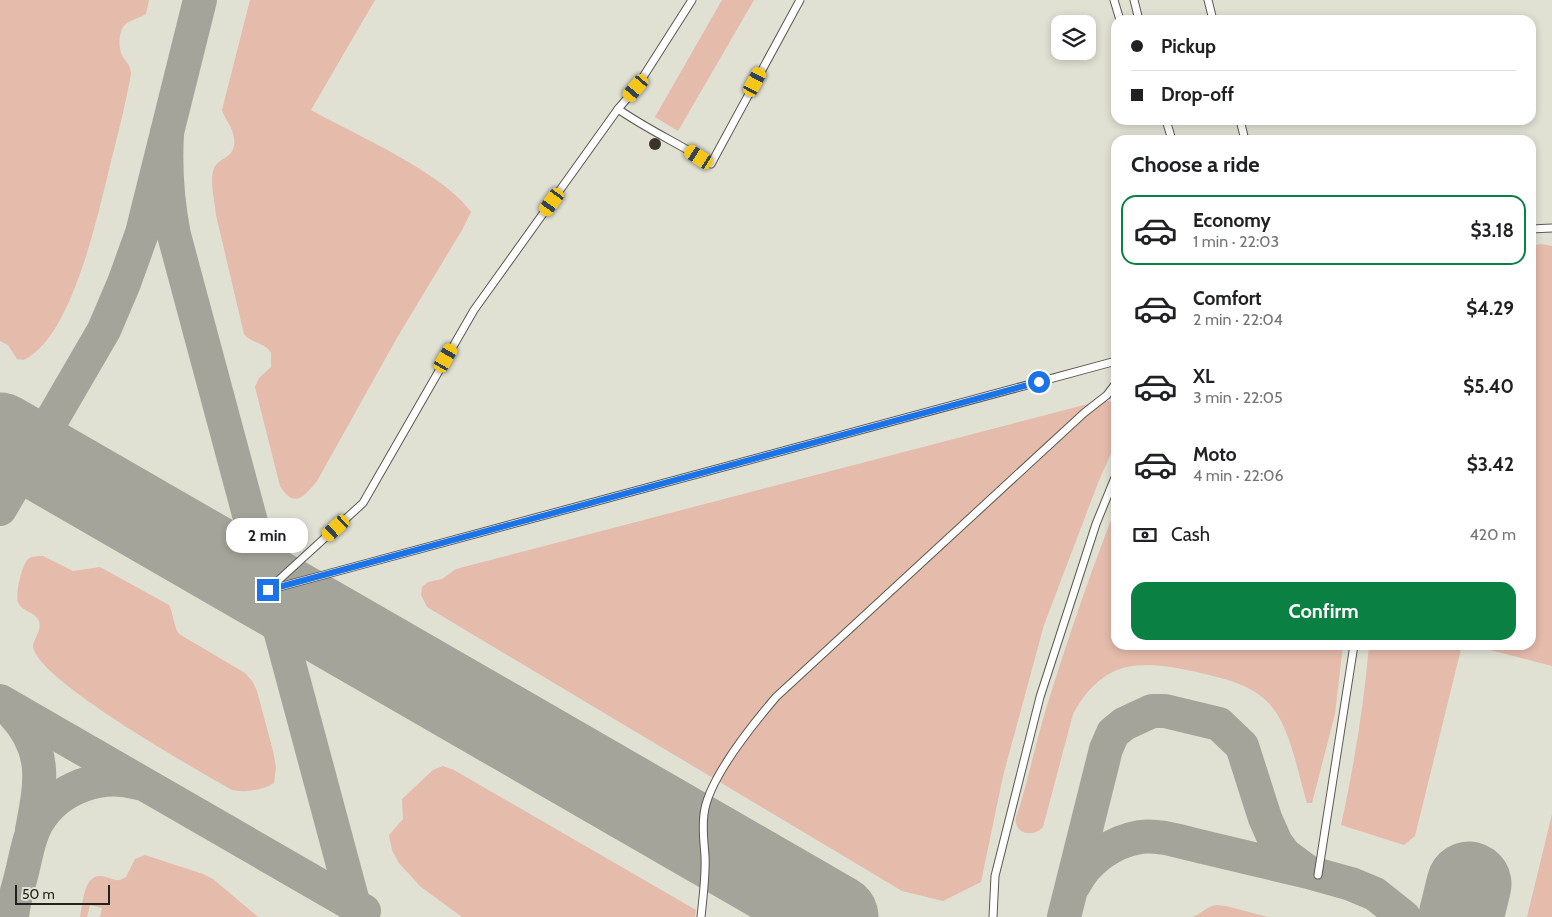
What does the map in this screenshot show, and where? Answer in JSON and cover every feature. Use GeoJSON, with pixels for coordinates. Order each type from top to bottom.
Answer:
{"type":"FeatureCollection","features":[{"type":"Feature","properties":{"kind":"lane"},"geometry":{"type":"LineString","coordinates":[[692,0],[636,88],[618,110],[474,310],[363,503],[268,590],[1111,362]]}},
{"type":"Feature","properties":{"kind":"lane"},"geometry":{"type":"LineString","coordinates":[[618,110],[646,129],[676,142],[710,164],[800,0]]}},
{"type":"Feature","properties":{"kind":"lane"},"geometry":{"type":"LineString","coordinates":[[1114,0],[1118,15]]}},
{"type":"Feature","properties":{"kind":"lane"},"geometry":{"type":"LineString","coordinates":[[1134,0],[1138,15]]}},
{"type":"Feature","properties":{"kind":"lane"},"geometry":{"type":"LineString","coordinates":[[1208,0],[1212,15]]}},
{"type":"Feature","properties":{"kind":"lane"},"geometry":{"type":"LineString","coordinates":[[1536,229],[1552,228]]}},
{"type":"Feature","properties":{"kind":"lane"},"geometry":{"type":"LineString","coordinates":[[701,917],[705,875],[704,812],[708,796],[720,774],[762,713],[776,697],[1111,390]]}},
{"type":"Feature","properties":{"kind":"lane"},"geometry":{"type":"LineString","coordinates":[[993,917],[995,876],[1040,697],[1096,524],[1111,487]]}},
{"type":"Feature","properties":{"kind":"lane"},"geometry":{"type":"LineString","coordinates":[[1318,875],[1353,650]]}},
{"type":"Feature","properties":{"kind":"shaded area"},"geometry":{"type":"Polygon","coordinates":[[[0,0],[149,0],[146,14],[124,25],[121,32],[120,49],[130,68],[131,74],[89,248],[68,304],[55,328],[41,347],[24,360],[17,359],[8,345],[0,341],[0,0]]]}},
{"type":"Feature","properties":{"kind":"shaded area"},"geometry":{"type":"Polygon","coordinates":[[[250,0],[375,0],[311,110],[420,169],[458,197],[471,212],[398,336],[317,481],[303,496],[294,499],[285,493],[280,486],[255,387],[259,378],[271,367],[271,353],[268,349],[244,334],[216,215],[212,185],[216,164],[233,150],[234,138],[232,130],[222,110],[250,0]]]}},
{"type":"Feature","properties":{"kind":"shaded area"},"geometry":{"type":"Polygon","coordinates":[[[722,0],[754,0],[678,131],[655,117],[722,0]]]}},
{"type":"Feature","properties":{"kind":"shaded area"},"geometry":{"type":"Polygon","coordinates":[[[1536,245],[1552,246],[1552,666],[1490,650],[1536,650],[1536,245]]]}},
{"type":"Feature","properties":{"kind":"shaded area"},"geometry":{"type":"Polygon","coordinates":[[[1103,400],[1111,402],[1111,453],[1044,625],[1003,776],[981,882],[943,901],[902,891],[427,607],[421,595],[422,587],[428,582],[442,579],[456,569],[1103,400]]]}},
{"type":"Feature","properties":{"kind":"shaded area"},"geometry":{"type":"Polygon","coordinates":[[[1111,520],[1111,650],[1342,650],[1335,714],[1312,803],[1307,803],[1289,740],[1279,717],[1272,707],[1258,694],[1242,685],[1205,674],[1165,666],[1146,665],[1114,672],[1099,681],[1086,695],[1073,714],[1043,827],[1032,833],[1024,833],[1018,828],[1016,816],[1023,797],[1046,709],[1111,520]]]}},
{"type":"Feature","properties":{"kind":"shaded area"},"geometry":{"type":"Polygon","coordinates":[[[43,556],[73,571],[100,567],[169,605],[179,634],[245,673],[257,691],[273,751],[276,767],[274,783],[254,790],[232,790],[155,745],[88,701],[60,680],[41,661],[33,646],[39,631],[39,621],[21,607],[17,594],[23,567],[28,559],[43,556]]]}},
{"type":"Feature","properties":{"kind":"shaded area"},"geometry":{"type":"Polygon","coordinates":[[[1368,650],[1461,650],[1415,836],[1404,845],[1341,825],[1358,735],[1368,650]]]}},
{"type":"Feature","properties":{"kind":"shaded area"},"geometry":{"type":"Polygon","coordinates":[[[443,766],[454,770],[696,910],[695,917],[462,917],[421,887],[399,863],[392,850],[389,835],[403,819],[402,799],[433,770],[443,766]]]}},
{"type":"Feature","properties":{"kind":"shaded area"},"geometry":{"type":"Polygon","coordinates":[[[1552,814],[1552,917],[1527,917],[1552,814]]]}},
{"type":"Feature","properties":{"kind":"shaded area"},"geometry":{"type":"Polygon","coordinates":[[[145,855],[213,879],[258,917],[100,917],[102,908],[90,905],[87,917],[80,917],[87,886],[94,877],[100,876],[120,880],[126,877],[135,859],[145,855]]]}},
{"type":"Feature","properties":{"kind":"shaded area"},"geometry":{"type":"Polygon","coordinates":[[[1217,905],[1226,906],[1268,917],[1192,917],[1217,905]]]}},
{"type":"Feature","properties":{"kind":"building"},"geometry":{"type":"Polygon","coordinates":[[[655,138],[661,144],[655,150],[649,144],[655,138]]]}},
{"type":"Feature","properties":{"kind":"taxiway"},"geometry":{"type":"LineString","coordinates":[[0,509],[104,330],[124,283],[142,233],[200,0]]}},
{"type":"Feature","properties":{"kind":"taxiway"},"geometry":{"type":"LineString","coordinates":[[167,133],[167,184],[174,235],[357,917]]}},
{"type":"Feature","properties":{"kind":"taxiway"},"geometry":{"type":"LineString","coordinates":[[0,701],[364,911]]}},
{"type":"Feature","properties":{"kind":"taxiway"},"geometry":{"type":"LineString","coordinates":[[1064,917],[1106,749],[1113,733],[1124,724],[1152,711],[1165,711],[1219,724],[1242,746],[1265,818],[1276,843],[1285,855],[1308,872],[1351,884],[1375,894],[1404,917]]}},
{"type":"Feature","properties":{"kind":"taxiway"},"geometry":{"type":"LineString","coordinates":[[12,712],[24,726],[37,754],[39,782],[32,830]]}},
{"type":"Feature","properties":{"kind":"taxiway"},"geometry":{"type":"LineString","coordinates":[[12,917],[14,901],[30,841],[38,821],[47,809],[69,792],[95,781],[124,780],[138,783]]}},
{"type":"Feature","properties":{"kind":"taxiway"},"geometry":{"type":"LineString","coordinates":[[1074,885],[1086,867],[1101,853],[1130,839],[1148,836],[1172,839],[1304,871]]}},
{"type":"Feature","properties":{"kind":"runway"},"geometry":{"type":"LineString","coordinates":[[0,435],[836,917]]}},
{"type":"Feature","properties":{"kind":"runway"},"geometry":{"type":"LineString","coordinates":[[1461,917],[1469,884]]}},
{"type":"Feature","properties":{"kind":"route"},"geometry":{"type":"LineString","coordinates":[[268,590],[1039,382]]}}]}
